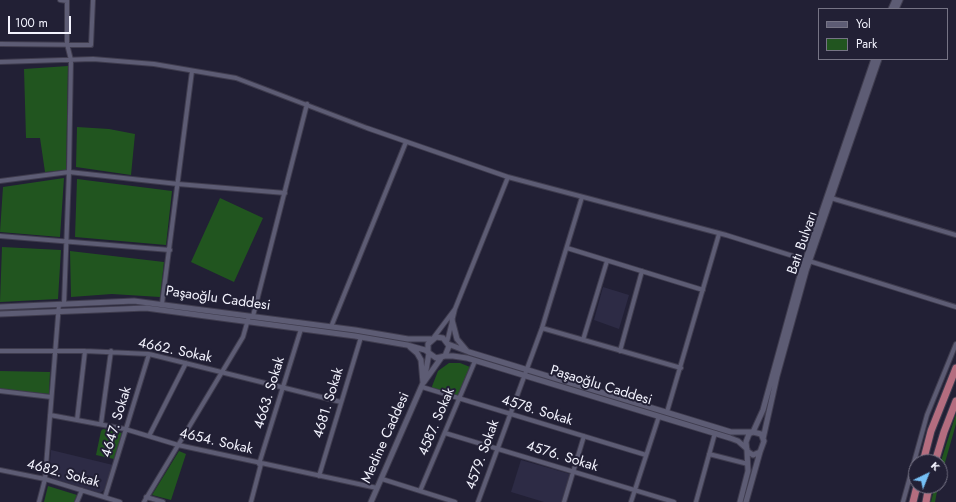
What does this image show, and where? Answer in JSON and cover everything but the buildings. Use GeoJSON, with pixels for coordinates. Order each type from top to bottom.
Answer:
{"type":"FeatureCollection","features":[{"type":"Feature","properties":{"kind":"highway"},"geometry":{"type":"LineString","coordinates":[[925,454],[931,431],[956,368]]}},
{"type":"Feature","properties":{"kind":"highway"},"geometry":{"type":"LineString","coordinates":[[937,454],[956,401]]}},
{"type":"Feature","properties":{"kind":"street"},"geometry":{"type":"LineString","coordinates":[[39,502],[45,479],[54,350],[58,311],[61,304],[69,172],[70,60],[67,44],[67,1],[60,0]]}},
{"type":"Feature","properties":{"kind":"street"},"geometry":{"type":"LineString","coordinates":[[0,44],[91,45],[93,0]]}},
{"type":"Feature","properties":{"kind":"street"},"geometry":{"type":"LineString","coordinates":[[0,62],[93,59],[154,64],[236,78],[406,142],[508,177],[719,234],[956,307]]}},
{"type":"Feature","properties":{"kind":"street","name":"Batı Bulvarı"},"geometry":{"type":"LineString","coordinates":[[752,432],[763,410],[807,261],[874,60]]}},
{"type":"Feature","properties":{"kind":"street","name":"Batı Bulvarı"},"geometry":{"type":"LineString","coordinates":[[764,438],[777,376],[807,261],[831,198],[879,60]]}},
{"type":"Feature","properties":{"kind":"street"},"geometry":{"type":"LineString","coordinates":[[162,304],[192,71]]}},
{"type":"Feature","properties":{"kind":"street"},"geometry":{"type":"LineString","coordinates":[[144,502],[244,337],[285,193],[307,104]]}},
{"type":"Feature","properties":{"kind":"street"},"geometry":{"type":"LineString","coordinates":[[331,327],[406,142]]}},
{"type":"Feature","properties":{"kind":"street"},"geometry":{"type":"LineString","coordinates":[[0,181],[69,172],[178,184],[285,193]]}},
{"type":"Feature","properties":{"kind":"street"},"geometry":{"type":"LineString","coordinates":[[455,309],[428,344],[428,352],[436,358],[443,357],[449,350],[448,343],[455,309],[508,177]]}},
{"type":"Feature","properties":{"kind":"street","name":"4579. Sokak"},"geometry":{"type":"LineString","coordinates":[[478,502],[542,328],[582,197]]}},
{"type":"Feature","properties":{"kind":"street"},"geometry":{"type":"LineString","coordinates":[[831,198],[956,235]]}},
{"type":"Feature","properties":{"kind":"street"},"geometry":{"type":"LineString","coordinates":[[667,412],[719,234]]}},
{"type":"Feature","properties":{"kind":"street"},"geometry":{"type":"LineString","coordinates":[[0,236],[170,250]]}},
{"type":"Feature","properties":{"kind":"street"},"geometry":{"type":"LineString","coordinates":[[566,248],[703,290]]}},
{"type":"Feature","properties":{"kind":"street"},"geometry":{"type":"LineString","coordinates":[[583,340],[607,261]]}},
{"type":"Feature","properties":{"kind":"street"},"geometry":{"type":"LineString","coordinates":[[620,351],[642,271]]}},
{"type":"Feature","properties":{"kind":"street","name":"Paşaoğlu Caddesi"},"geometry":{"type":"LineString","coordinates":[[0,307],[134,301],[331,327],[408,339],[432,338]]}},
{"type":"Feature","properties":{"kind":"street","name":"Paşaoğlu Caddesi"},"geometry":{"type":"LineString","coordinates":[[0,314],[140,308],[360,337],[407,345],[428,352]]}},
{"type":"Feature","properties":{"kind":"street"},"geometry":{"type":"LineString","coordinates":[[452,320],[457,339],[469,352]]}},
{"type":"Feature","properties":{"kind":"street"},"geometry":{"type":"LineString","coordinates":[[542,328],[681,368]]}},
{"type":"Feature","properties":{"kind":"street","name":"4663. Sokak"},"geometry":{"type":"LineString","coordinates":[[251,502],[260,464],[302,329]]}},
{"type":"Feature","properties":{"kind":"street","name":"4681. Sokak"},"geometry":{"type":"LineString","coordinates":[[318,476],[360,337]]}},
{"type":"Feature","properties":{"kind":"street"},"geometry":{"type":"LineString","coordinates":[[432,338],[440,337],[448,343]]}},
{"type":"Feature","properties":{"kind":"street","name":"Paşaoğlu Caddesi"},"geometry":{"type":"LineString","coordinates":[[448,343],[469,352],[526,370],[735,433],[752,432]]}},
{"type":"Feature","properties":{"kind":"street"},"geometry":{"type":"LineString","coordinates":[[903,502],[927,415],[956,344]]}},
{"type":"Feature","properties":{"kind":"street"},"geometry":{"type":"LineString","coordinates":[[407,345],[415,350],[419,356],[423,370],[422,385]]}},
{"type":"Feature","properties":{"kind":"street","name":"4662. Sokak"},"geometry":{"type":"LineString","coordinates":[[0,351],[111,351],[149,354],[341,402]]}},
{"type":"Feature","properties":{"kind":"street"},"geometry":{"type":"LineString","coordinates":[[77,420],[85,351]]}},
{"type":"Feature","properties":{"kind":"street"},"geometry":{"type":"LineString","coordinates":[[101,424],[111,351]]}},
{"type":"Feature","properties":{"kind":"street","name":"Medine Caddesi"},"geometry":{"type":"LineString","coordinates":[[371,502],[422,385],[428,352]]}},
{"type":"Feature","properties":{"kind":"street","name":"4647. Sokak"},"geometry":{"type":"LineString","coordinates":[[105,497],[149,354]]}},
{"type":"Feature","properties":{"kind":"street","name":"Paşaoğlu Caddesi"},"geometry":{"type":"LineString","coordinates":[[443,357],[458,356],[715,433],[734,439],[747,450]]}},
{"type":"Feature","properties":{"kind":"street","name":"Medine Caddesi"},"geometry":{"type":"LineString","coordinates":[[422,385],[443,357]]}},
{"type":"Feature","properties":{"kind":"street","name":"4587. Sokak"},"geometry":{"type":"LineString","coordinates":[[420,491],[475,361]]}},
{"type":"Feature","properties":{"kind":"street"},"geometry":{"type":"LineString","coordinates":[[149,436],[186,363]]}},
{"type":"Feature","properties":{"kind":"street","name":"4578. Sokak"},"geometry":{"type":"LineString","coordinates":[[422,385],[510,414],[646,455]]}},
{"type":"Feature","properties":{"kind":"street"},"geometry":{"type":"LineString","coordinates":[[0,391],[51,396]]}},
{"type":"Feature","properties":{"kind":"street","name":"4654. Sokak"},"geometry":{"type":"LineString","coordinates":[[50,415],[126,429],[178,445],[260,464],[377,488]]}},
{"type":"Feature","properties":{"kind":"street"},"geometry":{"type":"LineString","coordinates":[[630,502],[659,416]]}},
{"type":"Feature","properties":{"kind":"street"},"geometry":{"type":"LineString","coordinates":[[740,502],[748,464],[746,438],[752,432],[761,434],[764,438],[746,502]]}},
{"type":"Feature","properties":{"kind":"street","name":"4576. Sokak"},"geometry":{"type":"LineString","coordinates":[[445,433],[674,502]]}},
{"type":"Feature","properties":{"kind":"street"},"geometry":{"type":"LineString","coordinates":[[696,502],[715,433]]}},
{"type":"Feature","properties":{"kind":"street"},"geometry":{"type":"LineString","coordinates":[[564,502],[584,436]]}},
{"type":"Feature","properties":{"kind":"street"},"geometry":{"type":"LineString","coordinates":[[747,450],[753,455],[760,452]]}},
{"type":"Feature","properties":{"kind":"street"},"geometry":{"type":"LineString","coordinates":[[709,454],[748,464]]}},
{"type":"Feature","properties":{"kind":"street","name":"4682. Sokak"},"geometry":{"type":"LineString","coordinates":[[0,470],[45,479],[120,502]]}},
{"type":"Feature","properties":{"kind":"street"},"geometry":{"type":"LineString","coordinates":[[382,479],[455,502]]}},
{"type":"Feature","properties":{"kind":"street"},"geometry":{"type":"LineString","coordinates":[[77,502],[82,490]]}},
{"type":"Feature","properties":{"kind":"street"},"geometry":{"type":"LineString","coordinates":[[146,498],[163,502]]}},
{"type":"Feature","properties":{"kind":"shaded area"},"geometry":{"type":"Polygon","coordinates":[[[603,287],[629,295],[619,329],[594,320],[603,287]]]}},
{"type":"Feature","properties":{"kind":"shaded area"},"geometry":{"type":"Polygon","coordinates":[[[51,450],[113,465],[104,490],[100,493],[53,479],[49,474],[51,450]]]}},
{"type":"Feature","properties":{"kind":"shaded area"},"geometry":{"type":"Polygon","coordinates":[[[521,460],[570,474],[571,477],[563,502],[544,502],[511,492],[521,460]]]}},
{"type":"Feature","properties":{"kind":"green space"},"geometry":{"type":"Polygon","coordinates":[[[68,66],[66,170],[45,172],[40,138],[26,138],[24,69],[68,66]]]}},
{"type":"Feature","properties":{"kind":"green space"},"geometry":{"type":"Polygon","coordinates":[[[77,127],[109,129],[135,134],[131,175],[76,167],[77,127]]]}},
{"type":"Feature","properties":{"kind":"green space"},"geometry":{"type":"Polygon","coordinates":[[[64,178],[60,237],[0,232],[3,187],[64,178]]]}},
{"type":"Feature","properties":{"kind":"green space"},"geometry":{"type":"Polygon","coordinates":[[[77,179],[172,191],[166,245],[75,237],[77,179]]]}},
{"type":"Feature","properties":{"kind":"green space"},"geometry":{"type":"Polygon","coordinates":[[[220,198],[263,218],[234,282],[191,262],[220,198]]]}},
{"type":"Feature","properties":{"kind":"green space"},"geometry":{"type":"Polygon","coordinates":[[[2,247],[61,250],[58,299],[0,302],[2,247]]]}},
{"type":"Feature","properties":{"kind":"green space"},"geometry":{"type":"Polygon","coordinates":[[[70,251],[164,262],[160,297],[112,294],[71,297],[70,251]]]}},
{"type":"Feature","properties":{"kind":"green space"},"geometry":{"type":"Polygon","coordinates":[[[449,363],[460,363],[470,367],[458,397],[431,389],[438,371],[449,363]]]}},
{"type":"Feature","properties":{"kind":"green space"},"geometry":{"type":"Polygon","coordinates":[[[0,371],[50,372],[49,394],[0,389],[0,371]]]}},
{"type":"Feature","properties":{"kind":"green space"},"geometry":{"type":"Polygon","coordinates":[[[956,414],[956,424],[947,454],[943,454],[956,414]]]}},
{"type":"Feature","properties":{"kind":"green space"},"geometry":{"type":"Polygon","coordinates":[[[103,429],[122,433],[114,459],[96,455],[101,431],[103,429]]]}},
{"type":"Feature","properties":{"kind":"green space"},"geometry":{"type":"Polygon","coordinates":[[[179,451],[186,454],[171,500],[152,495],[179,451]]]}},
{"type":"Feature","properties":{"kind":"green space"},"geometry":{"type":"Polygon","coordinates":[[[48,486],[77,495],[74,502],[44,502],[48,486]]]}},
{"type":"Feature","properties":{"kind":"green space"},"geometry":{"type":"Polygon","coordinates":[[[933,494],[936,494],[935,502],[931,502],[933,494]]]}}]}
